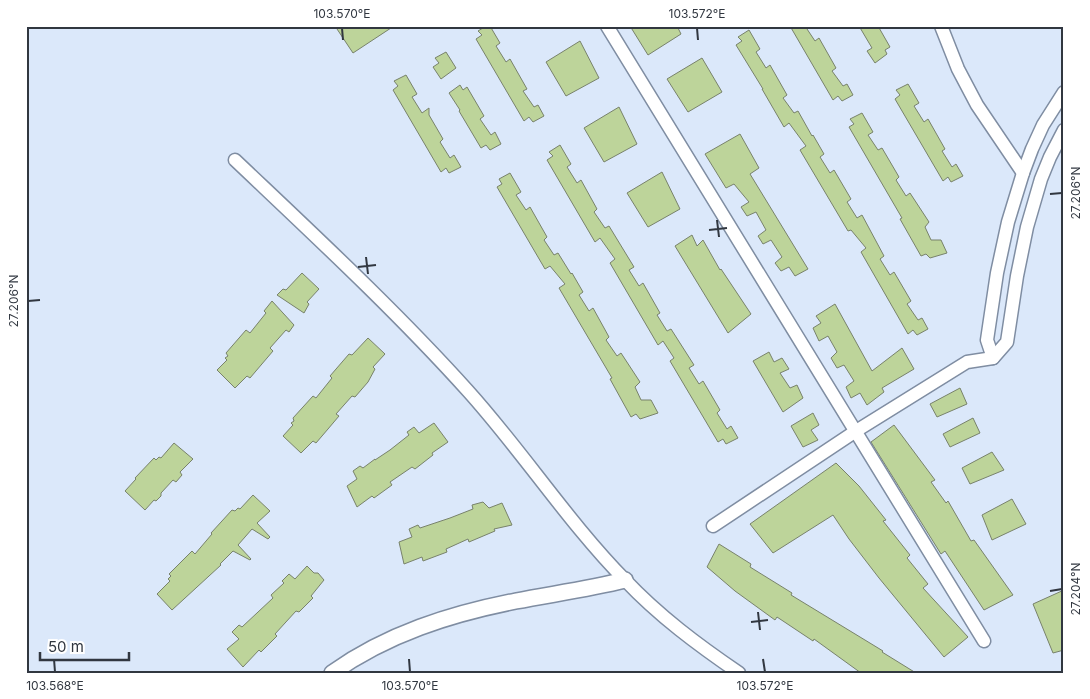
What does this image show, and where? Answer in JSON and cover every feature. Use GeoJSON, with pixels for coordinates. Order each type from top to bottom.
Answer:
{"type":"FeatureCollection","features":[{"type":"Feature","properties":{"kind":"street"},"geometry":{"type":"LineString","coordinates":[[607,26],[984,641]]}},
{"type":"Feature","properties":{"kind":"street"},"geometry":{"type":"LineString","coordinates":[[941,26],[967,88],[1023,173]]}},
{"type":"Feature","properties":{"kind":"street"},"geometry":{"type":"LineString","coordinates":[[994,358],[987,340],[994,290],[1008,222],[1023,173],[1043,126],[1064,92]]}},
{"type":"Feature","properties":{"kind":"street"},"geometry":{"type":"LineString","coordinates":[[713,526],[856,431],[967,362],[994,358],[1007,342],[1016,276],[1027,227],[1041,180],[1064,130]]}},
{"type":"Feature","properties":{"kind":"street"},"geometry":{"type":"LineString","coordinates":[[235,160],[342,262],[437,357],[495,422],[591,543],[625,580],[671,623],[739,673]]}},
{"type":"Feature","properties":{"kind":"street"},"geometry":{"type":"LineString","coordinates":[[332,673],[366,651],[388,640],[452,616],[516,601],[593,588],[625,580]]}},
{"type":"Feature","properties":{"kind":"building"},"geometry":{"type":"Polygon","coordinates":[[[335,26],[394,26],[353,53],[335,26]]]}},
{"type":"Feature","properties":{"kind":"building"},"geometry":{"type":"Polygon","coordinates":[[[486,26],[490,26],[500,43],[496,46],[506,62],[510,59],[527,89],[523,91],[534,107],[538,105],[544,116],[533,122],[529,117],[524,121],[476,39],[482,35],[478,31],[486,26]]]}},
{"type":"Feature","properties":{"kind":"building"},"geometry":{"type":"Polygon","coordinates":[[[630,26],[677,26],[681,34],[648,55],[630,26]]]}},
{"type":"Feature","properties":{"kind":"building"},"geometry":{"type":"Polygon","coordinates":[[[790,26],[805,26],[815,41],[819,38],[836,68],[832,71],[843,86],[847,84],[853,95],[842,101],[838,96],[833,100],[790,26]]]}},
{"type":"Feature","properties":{"kind":"building"},"geometry":{"type":"Polygon","coordinates":[[[859,26],[878,26],[890,47],[885,50],[887,54],[875,63],[867,51],[872,48],[859,26]]]}},
{"type":"Feature","properties":{"kind":"building"},"geometry":{"type":"Polygon","coordinates":[[[749,30],[760,49],[756,52],[766,68],[770,65],[787,95],[783,98],[794,113],[798,111],[824,154],[820,157],[830,173],[834,170],[851,199],[847,202],[857,218],[862,215],[884,256],[880,259],[890,275],[894,272],[911,301],[907,304],[918,320],[922,318],[928,329],[917,335],[913,330],[908,334],[861,252],[866,248],[851,230],[848,231],[800,150],[806,146],[789,123],[784,127],[736,45],[742,41],[738,37],[749,30]]]}},
{"type":"Feature","properties":{"kind":"building"},"geometry":{"type":"Polygon","coordinates":[[[580,41],[599,78],[566,96],[546,62],[580,41]]]}},
{"type":"Feature","properties":{"kind":"building"},"geometry":{"type":"Polygon","coordinates":[[[446,52],[456,68],[441,79],[433,67],[439,63],[435,58],[446,52]]]}},
{"type":"Feature","properties":{"kind":"building"},"geometry":{"type":"Polygon","coordinates":[[[702,58],[722,92],[688,112],[667,79],[702,58]]]}},
{"type":"Feature","properties":{"kind":"building"},"geometry":{"type":"Polygon","coordinates":[[[406,75],[417,94],[412,97],[422,113],[429,108],[429,115],[443,139],[440,142],[450,158],[454,155],[461,167],[449,173],[446,168],[441,172],[393,90],[398,86],[394,81],[406,75]]]}},
{"type":"Feature","properties":{"kind":"building"},"geometry":{"type":"Polygon","coordinates":[[[908,84],[919,103],[914,106],[924,122],[928,119],[945,149],[942,151],[952,167],[956,164],[963,176],[951,182],[948,177],[943,181],[895,99],[900,95],[896,90],[908,84]]]}},
{"type":"Feature","properties":{"kind":"building"},"geometry":{"type":"Polygon","coordinates":[[[460,85],[463,90],[467,87],[484,116],[480,119],[491,135],[495,132],[501,144],[490,150],[486,145],[481,148],[449,93],[460,85]]]}},
{"type":"Feature","properties":{"kind":"building"},"geometry":{"type":"Polygon","coordinates":[[[619,107],[637,144],[604,162],[584,128],[619,107]]]}},
{"type":"Feature","properties":{"kind":"building"},"geometry":{"type":"Polygon","coordinates":[[[862,113],[873,132],[868,135],[878,150],[882,148],[899,177],[896,180],[906,196],[910,193],[929,222],[925,227],[931,240],[941,240],[947,253],[930,258],[926,254],[921,256],[900,219],[902,218],[849,127],[854,124],[850,119],[862,113]]]}},
{"type":"Feature","properties":{"kind":"building"},"geometry":{"type":"Polygon","coordinates":[[[740,134],[759,168],[750,174],[808,269],[795,276],[789,267],[781,271],[775,263],[782,257],[771,240],[763,244],[758,236],[766,230],[756,212],[747,216],[741,207],[749,202],[734,184],[726,188],[705,154],[740,134]]]}},
{"type":"Feature","properties":{"kind":"building"},"geometry":{"type":"Polygon","coordinates":[[[560,145],[571,164],[567,167],[577,183],[581,180],[597,209],[594,212],[605,228],[609,226],[634,267],[629,270],[639,286],[643,283],[660,313],[657,315],[667,331],[671,329],[694,365],[689,368],[699,384],[703,381],[720,410],[717,413],[727,429],[731,426],[738,438],[726,444],[723,439],[718,442],[670,361],[674,358],[663,341],[658,345],[610,263],[615,259],[600,238],[595,242],[547,160],[553,156],[549,152],[560,145]]]}},
{"type":"Feature","properties":{"kind":"building"},"geometry":{"type":"Polygon","coordinates":[[[662,172],[680,209],[648,227],[627,193],[662,172]]]}},
{"type":"Feature","properties":{"kind":"building"},"geometry":{"type":"Polygon","coordinates":[[[510,173],[521,192],[516,195],[526,210],[530,207],[547,237],[544,240],[554,255],[558,253],[572,273],[583,292],[579,295],[589,311],[593,308],[609,337],[606,340],[617,356],[621,353],[640,382],[635,387],[641,400],[651,400],[658,413],[640,419],[636,414],[631,417],[610,379],[612,378],[559,288],[565,284],[550,266],[545,269],[497,187],[502,184],[499,179],[510,173]]]}},
{"type":"Feature","properties":{"kind":"building"},"geometry":{"type":"Polygon","coordinates":[[[692,235],[697,246],[703,240],[720,270],[751,314],[728,333],[675,246],[692,235]]]}},
{"type":"Feature","properties":{"kind":"building"},"geometry":{"type":"Polygon","coordinates":[[[302,273],[319,289],[307,302],[309,304],[304,313],[277,295],[283,289],[286,290],[302,273]]]}},
{"type":"Feature","properties":{"kind":"building"},"geometry":{"type":"Polygon","coordinates":[[[272,301],[294,325],[289,332],[286,330],[270,348],[273,351],[250,378],[247,376],[235,388],[217,370],[227,360],[225,358],[228,356],[226,353],[246,330],[250,333],[266,313],[264,311],[272,301]]]}},
{"type":"Feature","properties":{"kind":"building"},"geometry":{"type":"Polygon","coordinates":[[[835,304],[872,371],[902,348],[914,369],[882,388],[884,392],[867,405],[860,393],[851,398],[846,387],[854,381],[844,365],[837,368],[831,358],[837,352],[828,336],[819,341],[813,328],[821,323],[816,316],[835,304]]]}},
{"type":"Feature","properties":{"kind":"building"},"geometry":{"type":"Polygon","coordinates":[[[368,338],[385,354],[373,367],[375,369],[368,382],[336,414],[339,416],[316,443],[313,441],[301,453],[283,436],[293,425],[291,423],[294,421],[293,418],[313,396],[316,398],[332,378],[330,376],[349,354],[352,355],[368,338]]]}},
{"type":"Feature","properties":{"kind":"building"},"geometry":{"type":"Polygon","coordinates":[[[769,352],[774,362],[782,358],[789,369],[780,373],[790,388],[797,385],[803,398],[783,412],[753,361],[769,352]]]}},
{"type":"Feature","properties":{"kind":"building"},"geometry":{"type":"Polygon","coordinates":[[[960,388],[967,404],[937,417],[930,404],[960,388]]]}},
{"type":"Feature","properties":{"kind":"building"},"geometry":{"type":"Polygon","coordinates":[[[813,413],[819,425],[811,430],[818,440],[803,447],[791,426],[813,413]]]}},
{"type":"Feature","properties":{"kind":"building"},"geometry":{"type":"Polygon","coordinates":[[[973,418],[980,433],[950,447],[943,434],[973,418]]]}},
{"type":"Feature","properties":{"kind":"building"},"geometry":{"type":"Polygon","coordinates":[[[434,423],[448,442],[432,453],[433,455],[415,469],[412,467],[390,482],[392,485],[357,507],[347,486],[357,479],[353,471],[360,466],[363,468],[390,450],[409,435],[407,432],[414,427],[419,433],[434,423]]]}},
{"type":"Feature","properties":{"kind":"building"},"geometry":{"type":"Polygon","coordinates":[[[894,425],[935,480],[931,482],[946,503],[948,501],[971,541],[974,540],[1013,595],[984,610],[945,551],[941,554],[871,442],[894,425]]]}},
{"type":"Feature","properties":{"kind":"building"},"geometry":{"type":"Polygon","coordinates":[[[174,443],[193,459],[180,472],[182,475],[176,482],[173,480],[161,493],[161,496],[156,501],[154,500],[145,510],[125,491],[154,458],[156,460],[159,457],[161,458],[174,443]]]}},
{"type":"Feature","properties":{"kind":"building"},"geometry":{"type":"Polygon","coordinates":[[[992,452],[1004,470],[970,484],[962,468],[992,452]]]}},
{"type":"Feature","properties":{"kind":"building"},"geometry":{"type":"Polygon","coordinates":[[[836,463],[859,486],[886,520],[883,521],[910,555],[907,558],[928,584],[923,588],[968,637],[944,657],[879,578],[833,515],[773,553],[750,524],[836,463]]]}},
{"type":"Feature","properties":{"kind":"building"},"geometry":{"type":"Polygon","coordinates":[[[253,495],[270,511],[257,523],[270,537],[268,539],[252,529],[238,545],[251,559],[233,551],[221,565],[172,610],[157,594],[170,581],[168,579],[171,576],[169,574],[192,551],[195,554],[232,510],[240,509],[253,495]]]}},
{"type":"Feature","properties":{"kind":"building"},"geometry":{"type":"Polygon","coordinates":[[[1012,499],[1026,524],[992,540],[982,515],[1012,499]]]}},
{"type":"Feature","properties":{"kind":"building"},"geometry":{"type":"Polygon","coordinates":[[[483,502],[489,508],[502,503],[512,525],[494,529],[495,531],[469,542],[468,539],[446,549],[447,552],[423,561],[422,557],[404,564],[399,542],[412,537],[409,529],[418,525],[420,528],[450,518],[473,509],[472,505],[483,502]]]}},
{"type":"Feature","properties":{"kind":"building"},"geometry":{"type":"Polygon","coordinates":[[[719,544],[751,564],[750,567],[792,593],[791,595],[916,673],[861,673],[814,639],[813,641],[777,617],[775,620],[735,591],[707,567],[719,544]]]}},
{"type":"Feature","properties":{"kind":"building"},"geometry":{"type":"Polygon","coordinates":[[[307,566],[314,573],[318,573],[324,580],[311,596],[313,598],[299,612],[296,611],[275,634],[277,636],[261,652],[259,650],[243,667],[227,649],[239,639],[232,632],[239,625],[242,627],[273,598],[271,595],[284,583],[282,581],[289,574],[295,579],[307,566]]]}},
{"type":"Feature","properties":{"kind":"building"},"geometry":{"type":"Polygon","coordinates":[[[1064,590],[1064,650],[1053,653],[1033,604],[1064,590]]]}}]}
